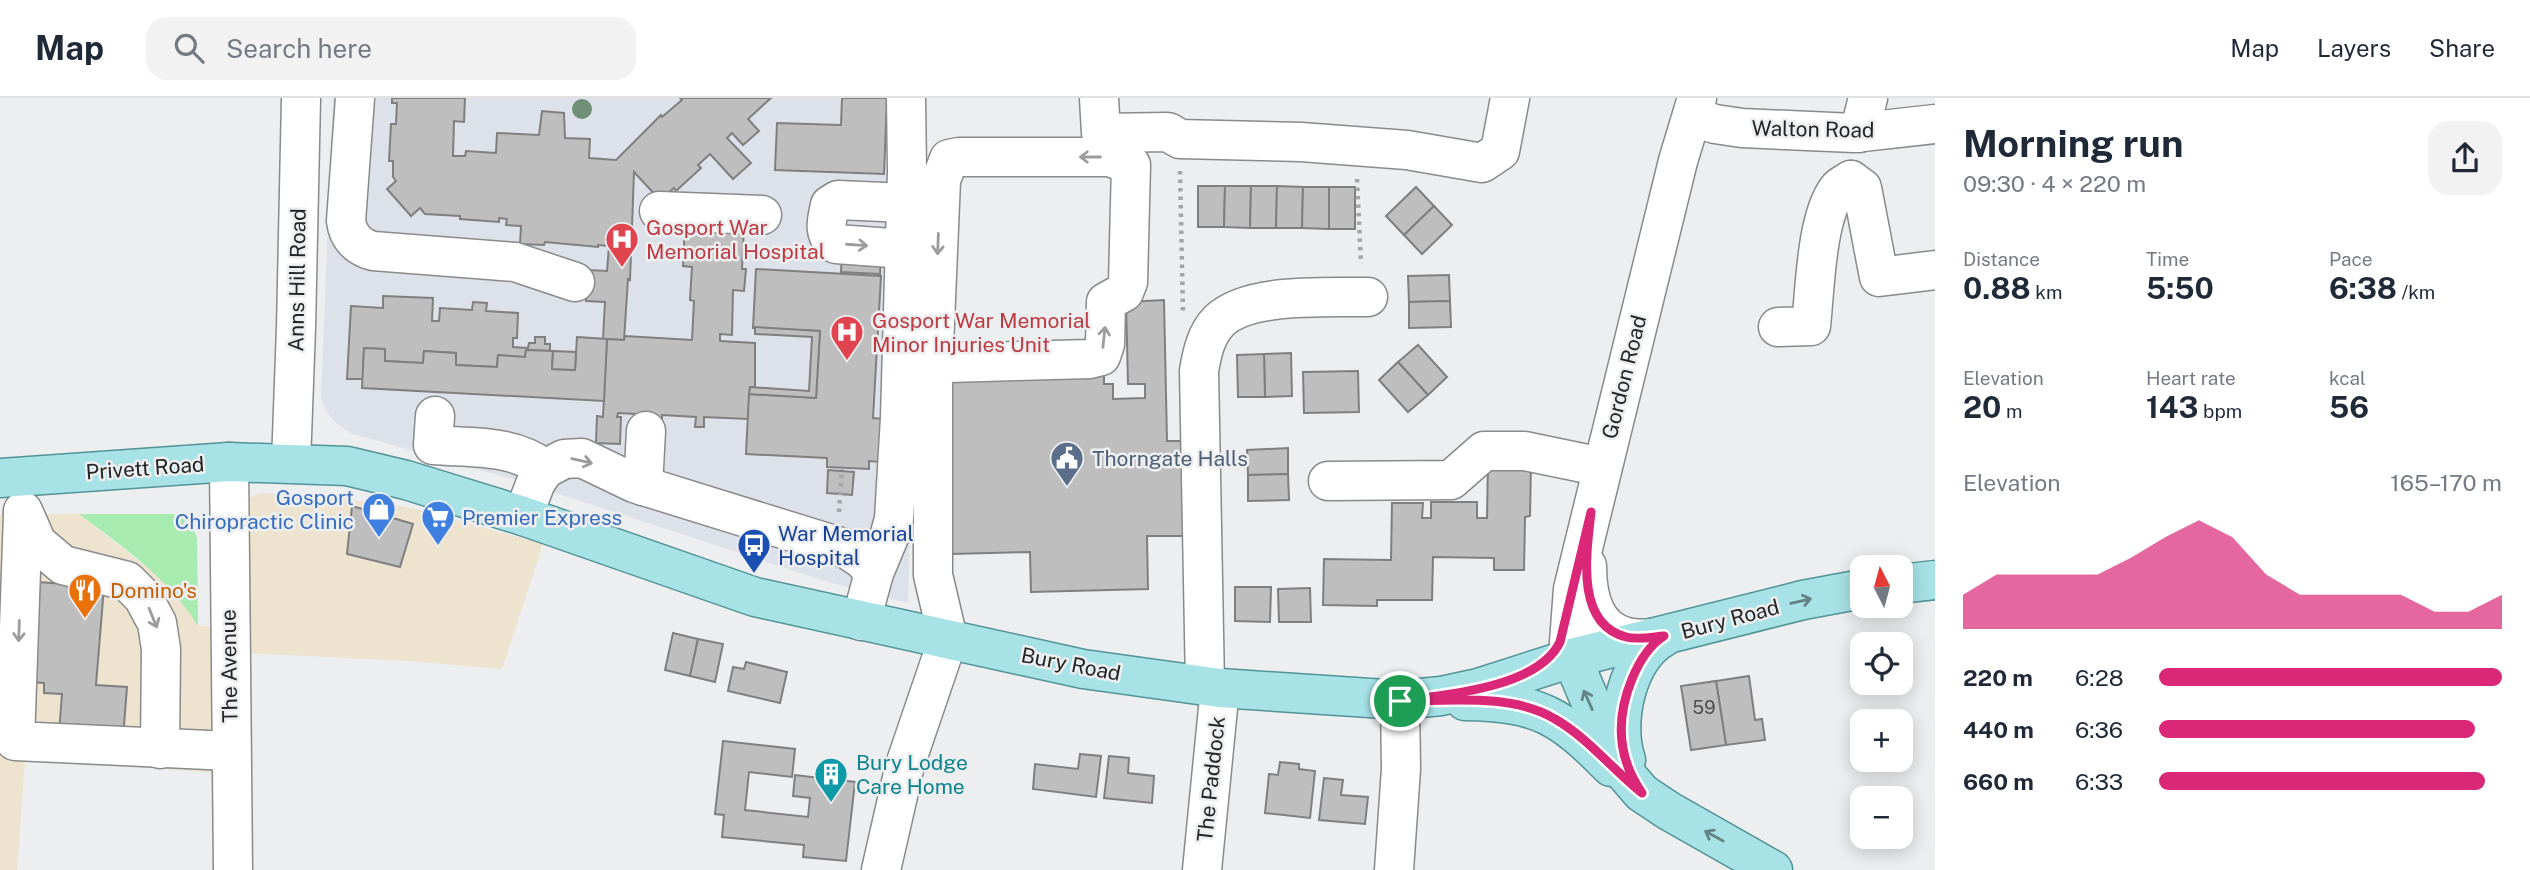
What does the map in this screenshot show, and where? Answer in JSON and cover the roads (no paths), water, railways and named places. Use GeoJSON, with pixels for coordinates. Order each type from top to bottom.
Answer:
{"type":"FeatureCollection","features":[{"type":"Feature","properties":{"kind":"main road","name":"Privett Road"},"geometry":{"type":"LineString","coordinates":[[15,490],[229,462],[291,463]]}},
{"type":"Feature","properties":{"kind":"main road","name":"Bury Road"},"geometry":{"type":"LineString","coordinates":[[291,463],[347,466],[406,480],[523,516],[755,597],[1083,669],[1212,686],[1400,701],[1459,692],[1572,658],[1803,600],[1850,591]]}},
{"type":"Feature","properties":{"kind":"main road"},"geometry":{"type":"LineString","coordinates":[[1913,583],[1935,580]]}},
{"type":"Feature","properties":{"kind":"main road"},"geometry":{"type":"LineString","coordinates":[[1642,793],[1633,779],[1624,755],[1620,720],[1637,666],[1648,650],[1664,636]]}},
{"type":"Feature","properties":{"kind":"main road"},"geometry":{"type":"LineString","coordinates":[[1572,658],[1607,741],[1623,771],[1642,793]]}},
{"type":"Feature","properties":{"kind":"main road"},"geometry":{"type":"LineString","coordinates":[[1400,701],[1503,702],[1534,709],[1555,718],[1642,793],[1773,870]]}},
{"type":"Feature","properties":{"kind":"street","name":"Anns Hill Road"},"geometry":{"type":"LineString","coordinates":[[291,463],[301,98]]}},
{"type":"Feature","properties":{"kind":"street"},"geometry":{"type":"LineString","coordinates":[[355,98],[346,221],[351,235],[360,247],[373,251],[515,262],[575,282]]}},
{"type":"Feature","properties":{"kind":"street"},"geometry":{"type":"LineString","coordinates":[[861,621],[874,573],[894,519],[905,249],[906,98]]}},
{"type":"Feature","properties":{"kind":"street"},"geometry":{"type":"LineString","coordinates":[[1099,98],[1101,133],[1168,132],[1180,139],[1301,142],[1407,150],[1482,163],[1500,151],[1510,98]]}},
{"type":"Feature","properties":{"kind":"street","name":"Walton Road"},"geometry":{"type":"LineString","coordinates":[[1694,107],[1742,128],[1860,121],[1935,124]]}},
{"type":"Feature","properties":{"kind":"street","name":"Gordon Road"},"geometry":{"type":"LineString","coordinates":[[1572,658],[1569,642],[1573,589],[1678,161],[1694,107]]}},
{"type":"Feature","properties":{"kind":"street"},"geometry":{"type":"LineString","coordinates":[[1778,327],[1811,326],[1821,233],[1830,203],[1838,188],[1851,180],[1860,121]]}},
{"type":"Feature","properties":{"kind":"street"},"geometry":{"type":"LineString","coordinates":[[881,870],[905,765],[948,639],[933,575],[933,370],[941,180],[949,159],[959,157],[1110,157],[1131,165],[1128,282],[1124,292],[1106,302],[1105,344],[1101,356],[1089,359],[948,363],[937,364],[933,370]]}},
{"type":"Feature","properties":{"kind":"street"},"geometry":{"type":"LineString","coordinates":[[1851,180],[1863,188],[1879,277],[1935,270]]}},
{"type":"Feature","properties":{"kind":"street"},"geometry":{"type":"LineString","coordinates":[[905,249],[836,244],[826,230],[830,205],[838,200],[906,187]]}},
{"type":"Feature","properties":{"kind":"street"},"geometry":{"type":"LineString","coordinates":[[659,211],[762,215]]}},
{"type":"Feature","properties":{"kind":"street","name":"The Paddock"},"geometry":{"type":"LineString","coordinates":[[1202,870],[1212,686],[1199,370],[1204,344],[1219,321],[1243,306],[1265,300],[1365,297]]}},
{"type":"Feature","properties":{"kind":"street"},"geometry":{"type":"LineString","coordinates":[[435,416],[433,445],[514,452],[533,459],[545,469]]}},
{"type":"Feature","properties":{"kind":"street"},"geometry":{"type":"LineString","coordinates":[[643,486],[646,432]]}},
{"type":"Feature","properties":{"kind":"street"},"geometry":{"type":"LineString","coordinates":[[1328,481],[1451,480],[1484,451],[1525,451],[1602,467]]}},
{"type":"Feature","properties":{"kind":"street"},"geometry":{"type":"LineString","coordinates":[[523,516],[536,482],[545,469],[564,459],[582,458],[618,477],[643,486],[837,545],[855,554],[874,573]]}},
{"type":"Feature","properties":{"kind":"street","name":"The Avenue"},"geometry":{"type":"LineString","coordinates":[[229,462],[233,870]]}},
{"type":"Feature","properties":{"kind":"street"},"geometry":{"type":"LineString","coordinates":[[15,490],[8,697],[15,741],[230,751]]}},
{"type":"Feature","properties":{"kind":"street"},"geometry":{"type":"LineString","coordinates":[[15,490],[37,543],[63,565],[127,581],[144,597],[156,623],[161,649],[160,749]]}},
{"type":"Feature","properties":{"kind":"street"},"geometry":{"type":"LineString","coordinates":[[1591,512],[1587,584],[1591,603],[1598,616],[1624,637],[1664,636]]}},
{"type":"Feature","properties":{"kind":"street"},"geometry":{"type":"LineString","coordinates":[[1520,675],[1544,663],[1557,647],[1573,589]]}},
{"type":"Feature","properties":{"kind":"street"},"geometry":{"type":"LineString","coordinates":[[1394,870],[1401,769],[1400,701]]}},
{"type":"Feature","properties":{"kind":"place","name":"Gosport War Memorial Hospital"},"geometry":{"type":"Point","coordinates":[622,269]}},
{"type":"Feature","properties":{"kind":"place","name":"Gosport War Memorial Minor Injuries Unit"},"geometry":{"type":"Point","coordinates":[847,362]}},
{"type":"Feature","properties":{"kind":"place","name":"Thorngate Halls"},"geometry":{"type":"Point","coordinates":[1067,488]}},
{"type":"Feature","properties":{"kind":"place","name":"Gosport Chiropractic Clinic"},"geometry":{"type":"Point","coordinates":[379,539]}},
{"type":"Feature","properties":{"kind":"place","name":"Premier Express"},"geometry":{"type":"Point","coordinates":[438,547]}},
{"type":"Feature","properties":{"kind":"place","name":"War Memorial Hospital"},"geometry":{"type":"Point","coordinates":[754,575]}},
{"type":"Feature","properties":{"kind":"place","name":"Domino's"},"geometry":{"type":"Point","coordinates":[85,620]}},
{"type":"Feature","properties":{"kind":"place","name":"Bury Lodge Care Home"},"geometry":{"type":"Point","coordinates":[831,804]}}]}
